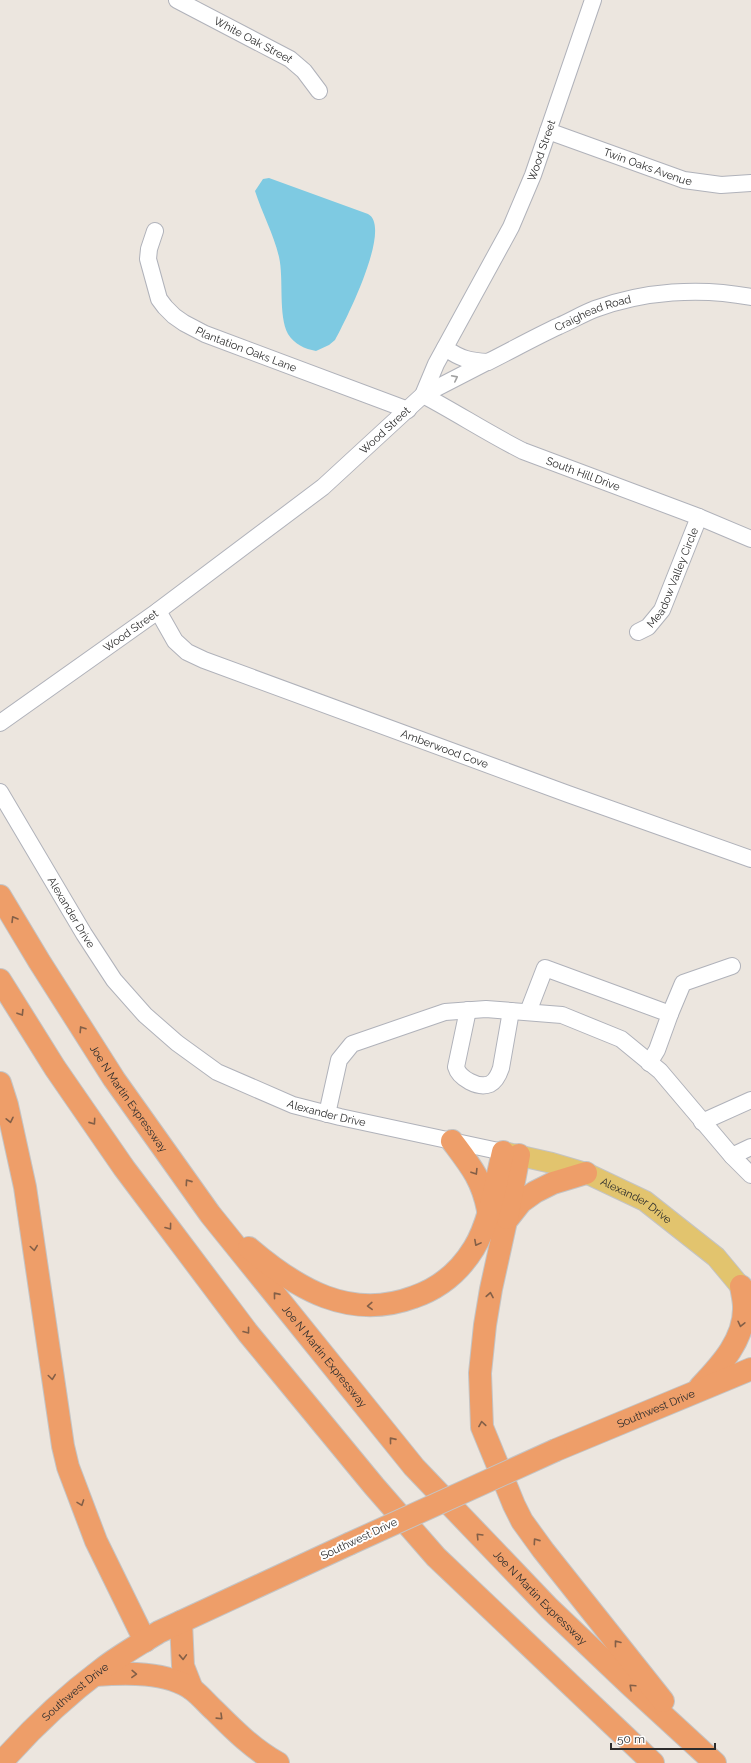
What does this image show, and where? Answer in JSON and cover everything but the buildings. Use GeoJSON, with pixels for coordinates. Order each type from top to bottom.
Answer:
{"type":"FeatureCollection","features":[{"type":"Feature","properties":{"kind":"highway","name":"Joe N Martin Expressway"},"geometry":{"type":"LineString","coordinates":[[0,896],[39,961],[114,1079],[210,1214],[414,1467],[549,1608],[709,1757]]}},
{"type":"Feature","properties":{"kind":"highway"},"geometry":{"type":"LineString","coordinates":[[0,980],[55,1068],[129,1174],[248,1332],[374,1486],[436,1556],[653,1763]]}},
{"type":"Feature","properties":{"kind":"highway"},"geometry":{"type":"LineString","coordinates":[[0,1083],[7,1105],[25,1187],[63,1446],[79,1499],[96,1540],[145,1641]]}},
{"type":"Feature","properties":{"kind":"highway"},"geometry":{"type":"LineString","coordinates":[[452,1141],[476,1174],[497,1215]]}},
{"type":"Feature","properties":{"kind":"highway"},"geometry":{"type":"LineString","coordinates":[[511,1154],[497,1215],[480,1373],[482,1427],[489,1447],[522,1521],[543,1550],[709,1757]]}},
{"type":"Feature","properties":{"kind":"highway"},"geometry":{"type":"LineString","coordinates":[[210,1214],[268,1264],[301,1286],[335,1301],[366,1306],[389,1305],[422,1295],[440,1285],[464,1263],[475,1247],[485,1224],[497,1215],[521,1202],[538,1190],[553,1183],[586,1173]]}},
{"type":"Feature","properties":{"kind":"highway"},"geometry":{"type":"LineString","coordinates":[[695,1392],[726,1358],[737,1339],[746,1292]]}},
{"type":"Feature","properties":{"kind":"highway","name":"Southwest Drive"},"geometry":{"type":"LineString","coordinates":[[5,1758],[51,1712],[95,1675],[159,1632],[556,1450],[751,1369]]}},
{"type":"Feature","properties":{"kind":"highway"},"geometry":{"type":"LineString","coordinates":[[181,1622],[183,1666],[185,1675],[192,1689],[236,1732],[262,1753],[278,1763]]}},
{"type":"Feature","properties":{"kind":"highway"},"geometry":{"type":"LineString","coordinates":[[95,1675],[134,1673],[171,1680],[192,1689]]}},
{"type":"Feature","properties":{"kind":"main road","name":"Alexander Drive"},"geometry":{"type":"LineString","coordinates":[[511,1154],[586,1173],[645,1201],[716,1257],[746,1292]]}},
{"type":"Feature","properties":{"kind":"street","name":"White Oak Street"},"geometry":{"type":"LineString","coordinates":[[177,0],[290,59],[304,71],[319,91]]}},
{"type":"Feature","properties":{"kind":"street","name":"Wood Street"},"geometry":{"type":"LineString","coordinates":[[0,723],[158,611],[323,487],[423,395],[436,364],[511,227],[533,175],[593,0]]}},
{"type":"Feature","properties":{"kind":"street","name":"Twin Oaks Avenue"},"geometry":{"type":"LineString","coordinates":[[548,131],[684,180],[721,185],[751,183]]}},
{"type":"Feature","properties":{"kind":"street","name":"Plantation Oaks Lane"},"geometry":{"type":"LineString","coordinates":[[155,231],[149,249],[148,259],[155,286],[165,307],[184,323],[204,334],[408,410]]}},
{"type":"Feature","properties":{"kind":"street","name":"Craighead Road"},"geometry":{"type":"LineString","coordinates":[[423,395],[578,316],[625,300],[675,292],[716,292],[751,297]]}},
{"type":"Feature","properties":{"kind":"street"},"geometry":{"type":"LineString","coordinates":[[445,348],[458,357],[471,361],[488,362]]}},
{"type":"Feature","properties":{"kind":"street","name":"South Hill Drive"},"geometry":{"type":"LineString","coordinates":[[423,395],[523,451],[699,517],[751,539]]}},
{"type":"Feature","properties":{"kind":"street","name":"Meadow Valley Circle"},"geometry":{"type":"LineString","coordinates":[[638,632],[648,627],[662,610],[699,517]]}},
{"type":"Feature","properties":{"kind":"street","name":"Amberwood Cove"},"geometry":{"type":"LineString","coordinates":[[158,611],[175,641],[187,652],[204,660],[568,794],[751,859]]}},
{"type":"Feature","properties":{"kind":"street","name":"Alexander Drive"},"geometry":{"type":"LineString","coordinates":[[0,792],[84,934],[114,980],[145,1015],[177,1044],[217,1072],[293,1105],[327,1114],[511,1154]]}},
{"type":"Feature","properties":{"kind":"street"},"geometry":{"type":"LineString","coordinates":[[649,1062],[657,1050],[683,983],[732,966]]}},
{"type":"Feature","properties":{"kind":"street"},"geometry":{"type":"LineString","coordinates":[[528,1012],[545,968],[670,1014]]}},
{"type":"Feature","properties":{"kind":"street"},"geometry":{"type":"LineString","coordinates":[[327,1114],[339,1060],[352,1044],[445,1012],[467,1016],[486,1009],[510,1017],[528,1012],[562,1015],[621,1039],[660,1071],[702,1122],[751,1175]]}},
{"type":"Feature","properties":{"kind":"street"},"geometry":{"type":"LineString","coordinates":[[467,1016],[456,1067],[457,1073],[464,1080],[482,1085],[490,1084],[498,1077],[510,1017]]}},
{"type":"Feature","properties":{"kind":"street"},"geometry":{"type":"LineString","coordinates":[[702,1122],[751,1100]]}},
{"type":"Feature","properties":{"kind":"street"},"geometry":{"type":"LineString","coordinates":[[732,1156],[751,1148]]}},
{"type":"Feature","properties":{"kind":"water"},"geometry":{"type":"Polygon","coordinates":[[[269,178],[368,214],[374,222],[375,237],[371,255],[365,275],[348,315],[335,340],[329,345],[316,351],[304,347],[290,338],[285,326],[282,307],[279,257],[255,191],[263,179],[269,178]]]}}]}
